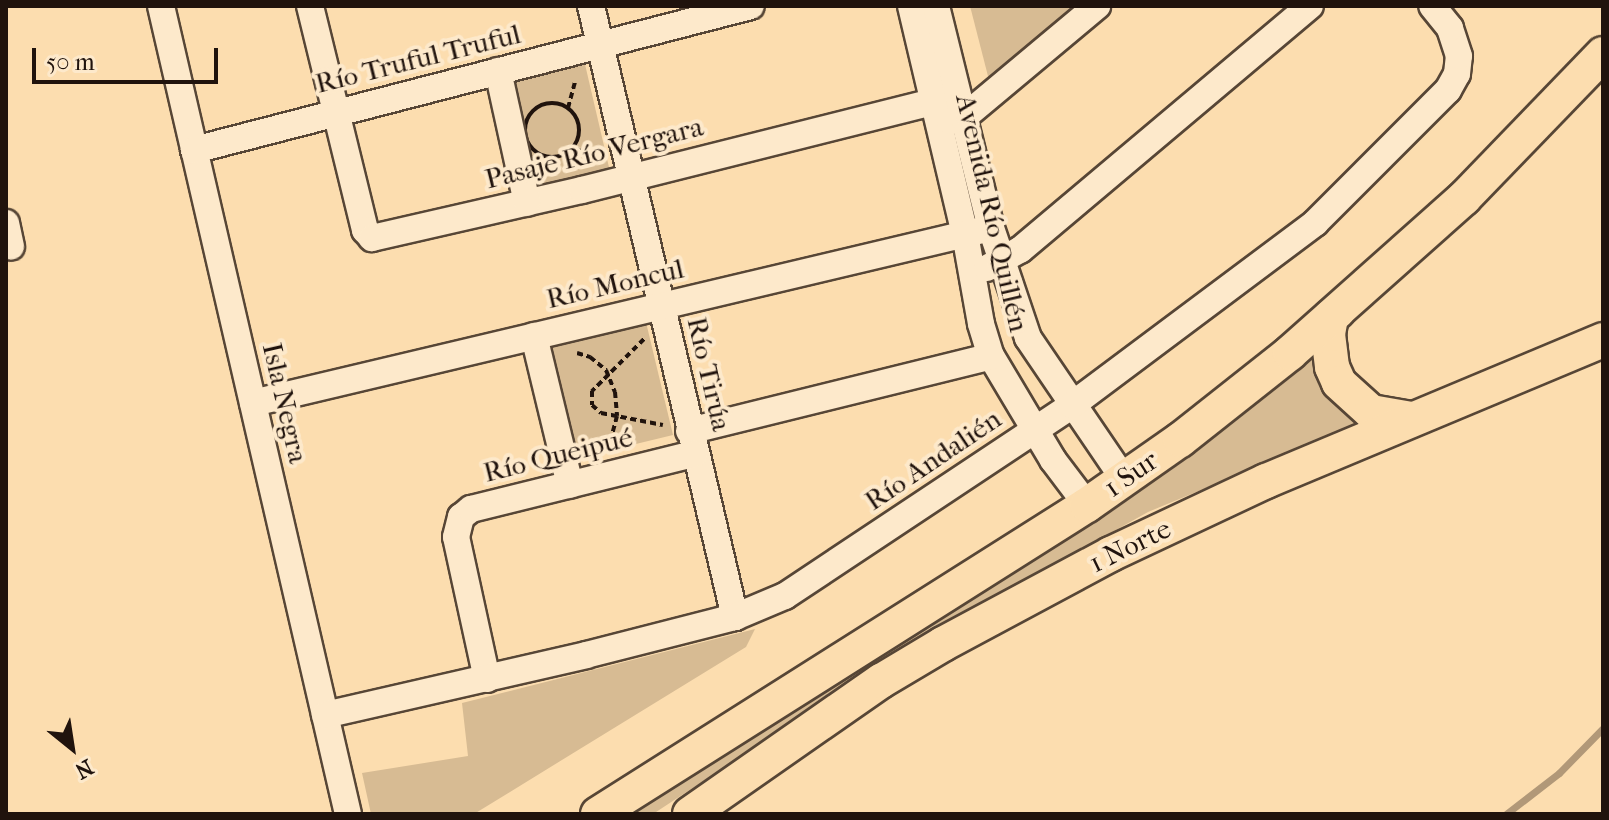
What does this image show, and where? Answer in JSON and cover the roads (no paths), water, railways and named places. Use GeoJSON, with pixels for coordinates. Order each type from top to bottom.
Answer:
{"type":"FeatureCollection","features":[{"type":"Feature","properties":{"kind":"main road","name":"1 Sur"},"geometry":{"type":"LineString","coordinates":[[598,814],[1087,505],[1240,394],[1464,198],[1603,54]]}},
{"type":"Feature","properties":{"kind":"main road"},"geometry":{"type":"LineString","coordinates":[[1338,311],[1331,317],[1328,334],[1332,367],[1339,383],[1371,412],[1411,419]]}},
{"type":"Feature","properties":{"kind":"main road","name":"1 Norte"},"geometry":{"type":"LineString","coordinates":[[690,814],[881,681],[943,644],[1111,554],[1411,419],[1603,340]]}},
{"type":"Feature","properties":{"kind":"street","name":"Isla Negra"},"geometry":{"type":"LineString","coordinates":[[161,6],[348,814]]}},
{"type":"Feature","properties":{"kind":"street"},"geometry":{"type":"LineString","coordinates":[[310,6],[335,113]]}},
{"type":"Feature","properties":{"kind":"street","name":"Río Tirúa"},"geometry":{"type":"LineString","coordinates":[[591,6],[735,617]]}},
{"type":"Feature","properties":{"kind":"street","name":"Río Truful Truful"},"geometry":{"type":"LineString","coordinates":[[194,150],[751,6]]}},
{"type":"Feature","properties":{"kind":"street","name":"Avenida Río Quillén"},"geometry":{"type":"LineString","coordinates":[[911,6],[1028,338],[1124,479]]}},
{"type":"Feature","properties":{"kind":"street","name":"Avenida Río Quillén"},"geometry":{"type":"LineString","coordinates":[[936,6],[971,274],[991,356],[1035,430],[1087,505]]}},
{"type":"Feature","properties":{"kind":"street"},"geometry":{"type":"LineString","coordinates":[[948,110],[1097,6]]}},
{"type":"Feature","properties":{"kind":"street"},"geometry":{"type":"LineString","coordinates":[[971,274],[1002,262],[1310,6]]}},
{"type":"Feature","properties":{"kind":"street","name":"Río Andalién"},"geometry":{"type":"LineString","coordinates":[[325,715],[487,679],[735,617],[785,596],[1072,405],[1315,223],[1448,90],[1457,74],[1459,56],[1450,28],[1432,6]]}},
{"type":"Feature","properties":{"kind":"street"},"geometry":{"type":"LineString","coordinates":[[498,71],[527,203]]}},
{"type":"Feature","properties":{"kind":"street","name":"Pasaje Río Vergara"},"geometry":{"type":"LineString","coordinates":[[335,113],[365,230],[372,238],[948,110]]}},
{"type":"Feature","properties":{"kind":"street","name":"Río Moncul"},"geometry":{"type":"LineString","coordinates":[[253,403],[567,328],[662,313],[991,228]]}},
{"type":"Feature","properties":{"kind":"street"},"geometry":{"type":"LineString","coordinates":[[534,336],[570,485]]}},
{"type":"Feature","properties":{"kind":"street","name":"Río Queipué"},"geometry":{"type":"LineString","coordinates":[[487,679],[456,537],[461,517],[471,509],[605,476],[692,442],[991,356]]}},
{"type":"Feature","properties":{"kind":"waterway"},"geometry":{"type":"LineString","coordinates":[[1506,814],[1559,773],[1603,728]]}}]}
